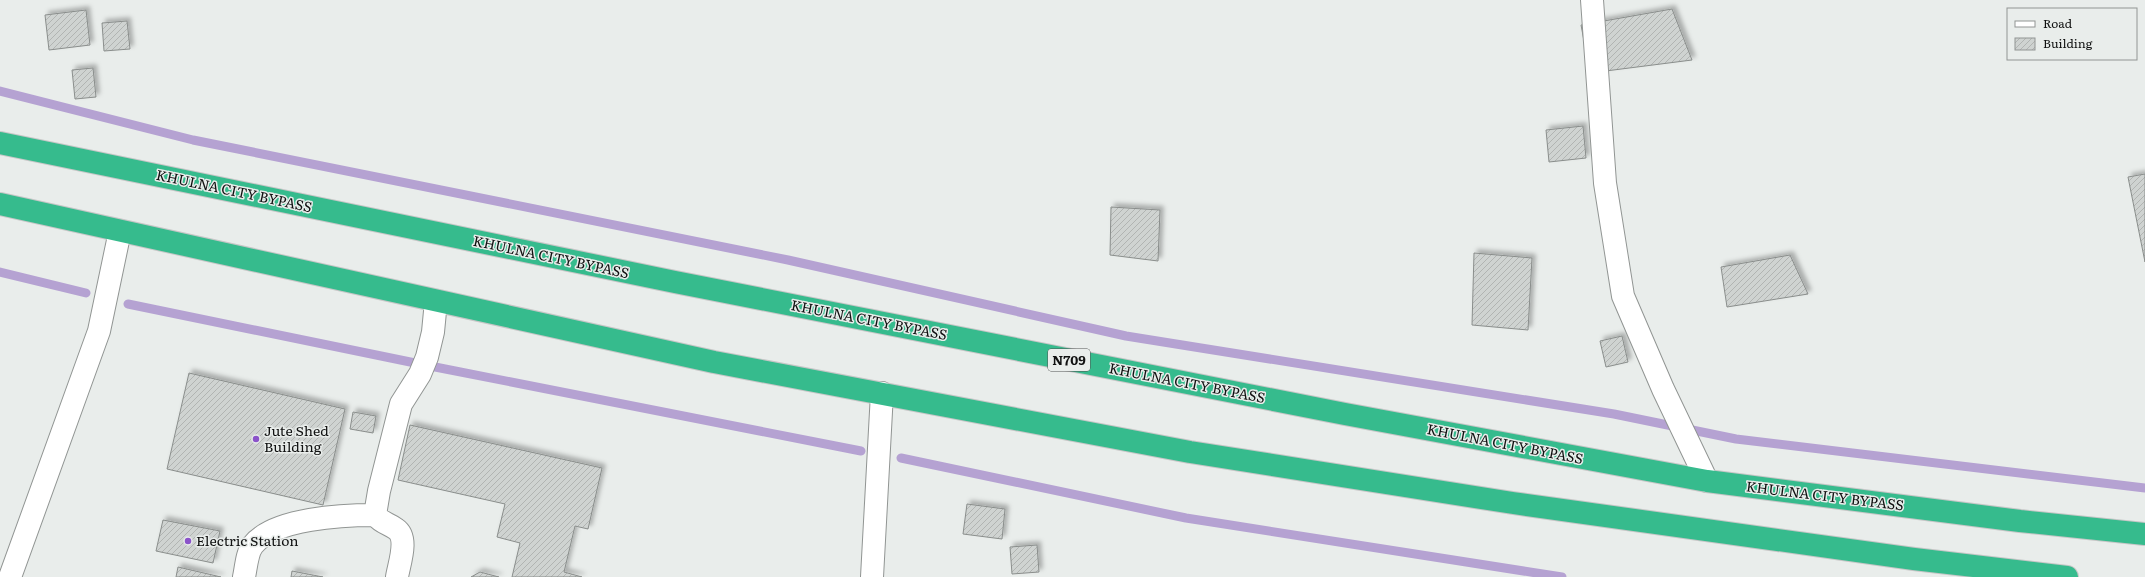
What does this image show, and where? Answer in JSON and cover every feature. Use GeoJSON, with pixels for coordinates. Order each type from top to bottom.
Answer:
{"type":"FeatureCollection","features":[{"type":"Feature","properties":{"kind":"highway","name":"KHULNA CITY BYPASS"},"geometry":{"type":"LineString","coordinates":[[0,143],[683,284],[1345,414],[1707,481],[2020,521],[2145,534]]}},
{"type":"Feature","properties":{"kind":"highway"},"geometry":{"type":"LineString","coordinates":[[0,204],[714,362],[1190,452],[1498,500],[1914,559],[2067,577]]}},
{"type":"Feature","properties":{"kind":"street"},"geometry":{"type":"LineString","coordinates":[[1592,0],[1605,183],[1623,296],[1663,389],[1707,481]]}},
{"type":"Feature","properties":{"kind":"street"},"geometry":{"type":"LineString","coordinates":[[10,577],[99,331],[120,231]]}},
{"type":"Feature","properties":{"kind":"street"},"geometry":{"type":"LineString","coordinates":[[397,577],[403,539],[397,529],[383,523],[376,515],[379,491],[401,404],[420,374],[427,357],[433,332],[436,301]]}},
{"type":"Feature","properties":{"kind":"street"},"geometry":{"type":"LineString","coordinates":[[872,577],[882,393]]}},
{"type":"Feature","properties":{"kind":"street"},"geometry":{"type":"LineString","coordinates":[[244,577],[252,545],[266,534],[297,522],[344,515],[376,515]]}},
{"type":"Feature","properties":{"kind":"building"},"geometry":{"type":"Polygon","coordinates":[[[1672,9],[1692,60],[1590,73],[1581,25],[1672,9]]]}},
{"type":"Feature","properties":{"kind":"building"},"geometry":{"type":"Polygon","coordinates":[[[86,10],[90,45],[49,50],[45,15],[86,10]]]}},
{"type":"Feature","properties":{"kind":"building"},"geometry":{"type":"Polygon","coordinates":[[[127,21],[130,49],[104,51],[102,23],[127,21]]]}},
{"type":"Feature","properties":{"kind":"building"},"geometry":{"type":"Polygon","coordinates":[[[93,68],[96,97],[75,99],[72,70],[93,68]]]}},
{"type":"Feature","properties":{"kind":"building"},"geometry":{"type":"Polygon","coordinates":[[[1583,126],[1586,158],[1549,162],[1546,130],[1583,126]]]}},
{"type":"Feature","properties":{"kind":"building"},"geometry":{"type":"Polygon","coordinates":[[[2145,174],[2145,262],[2128,177],[2145,174]]]}},
{"type":"Feature","properties":{"kind":"building"},"geometry":{"type":"Polygon","coordinates":[[[1111,207],[1160,210],[1158,261],[1110,255],[1111,207]]]}},
{"type":"Feature","properties":{"kind":"building"},"geometry":{"type":"Polygon","coordinates":[[[1474,253],[1532,258],[1528,330],[1472,325],[1474,253]]]}},
{"type":"Feature","properties":{"kind":"building"},"geometry":{"type":"Polygon","coordinates":[[[1790,255],[1808,294],[1727,307],[1721,267],[1790,255]]]}},
{"type":"Feature","properties":{"kind":"building"},"geometry":{"type":"Polygon","coordinates":[[[1622,336],[1628,362],[1606,367],[1600,341],[1622,336]]]}},
{"type":"Feature","properties":{"kind":"building","name":"Jute Shed Building"},"geometry":{"type":"Polygon","coordinates":[[[189,373],[345,409],[323,505],[167,469],[189,373]]]}},
{"type":"Feature","properties":{"kind":"building"},"geometry":{"type":"Polygon","coordinates":[[[353,412],[376,416],[373,433],[350,429],[353,412]]]}},
{"type":"Feature","properties":{"kind":"building"},"geometry":{"type":"Polygon","coordinates":[[[410,425],[602,468],[588,529],[575,526],[564,572],[582,577],[512,577],[520,543],[497,537],[505,504],[398,480],[410,425]]]}},
{"type":"Feature","properties":{"kind":"building"},"geometry":{"type":"Polygon","coordinates":[[[967,504],[1005,509],[1002,539],[963,534],[967,504]]]}},
{"type":"Feature","properties":{"kind":"building","name":"Electric Station"},"geometry":{"type":"Polygon","coordinates":[[[163,520],[220,531],[213,563],[156,551],[163,520]]]}},
{"type":"Feature","properties":{"kind":"building"},"geometry":{"type":"Polygon","coordinates":[[[1037,545],[1039,572],[1012,574],[1010,547],[1037,545]]]}},
{"type":"Feature","properties":{"kind":"building"},"geometry":{"type":"Polygon","coordinates":[[[178,567],[221,577],[176,577],[178,567]]]}},
{"type":"Feature","properties":{"kind":"building"},"geometry":{"type":"Polygon","coordinates":[[[292,571],[323,577],[291,577],[292,571]]]}},
{"type":"Feature","properties":{"kind":"building"},"geometry":{"type":"Polygon","coordinates":[[[480,572],[499,577],[471,577],[480,572]]]}},
{"type":"Feature","properties":{"kind":"waterway"},"geometry":{"type":"LineString","coordinates":[[0,91],[193,140],[788,260],[1126,336],[1614,414],[1736,439],[2145,488]]}},
{"type":"Feature","properties":{"kind":"waterway"},"geometry":{"type":"LineString","coordinates":[[0,272],[86,293]]}},
{"type":"Feature","properties":{"kind":"waterway"},"geometry":{"type":"LineString","coordinates":[[128,304],[420,364]]}},
{"type":"Feature","properties":{"kind":"waterway"},"geometry":{"type":"LineString","coordinates":[[425,365],[861,451]]}},
{"type":"Feature","properties":{"kind":"waterway"},"geometry":{"type":"LineString","coordinates":[[901,458],[1186,518],[1562,577]]}},
{"type":"Feature","properties":{"kind":"place","name":"Jute Shed Building"},"geometry":{"type":"Point","coordinates":[256,439]}},
{"type":"Feature","properties":{"kind":"place","name":"Electric Station"},"geometry":{"type":"Point","coordinates":[188,541]}}]}
